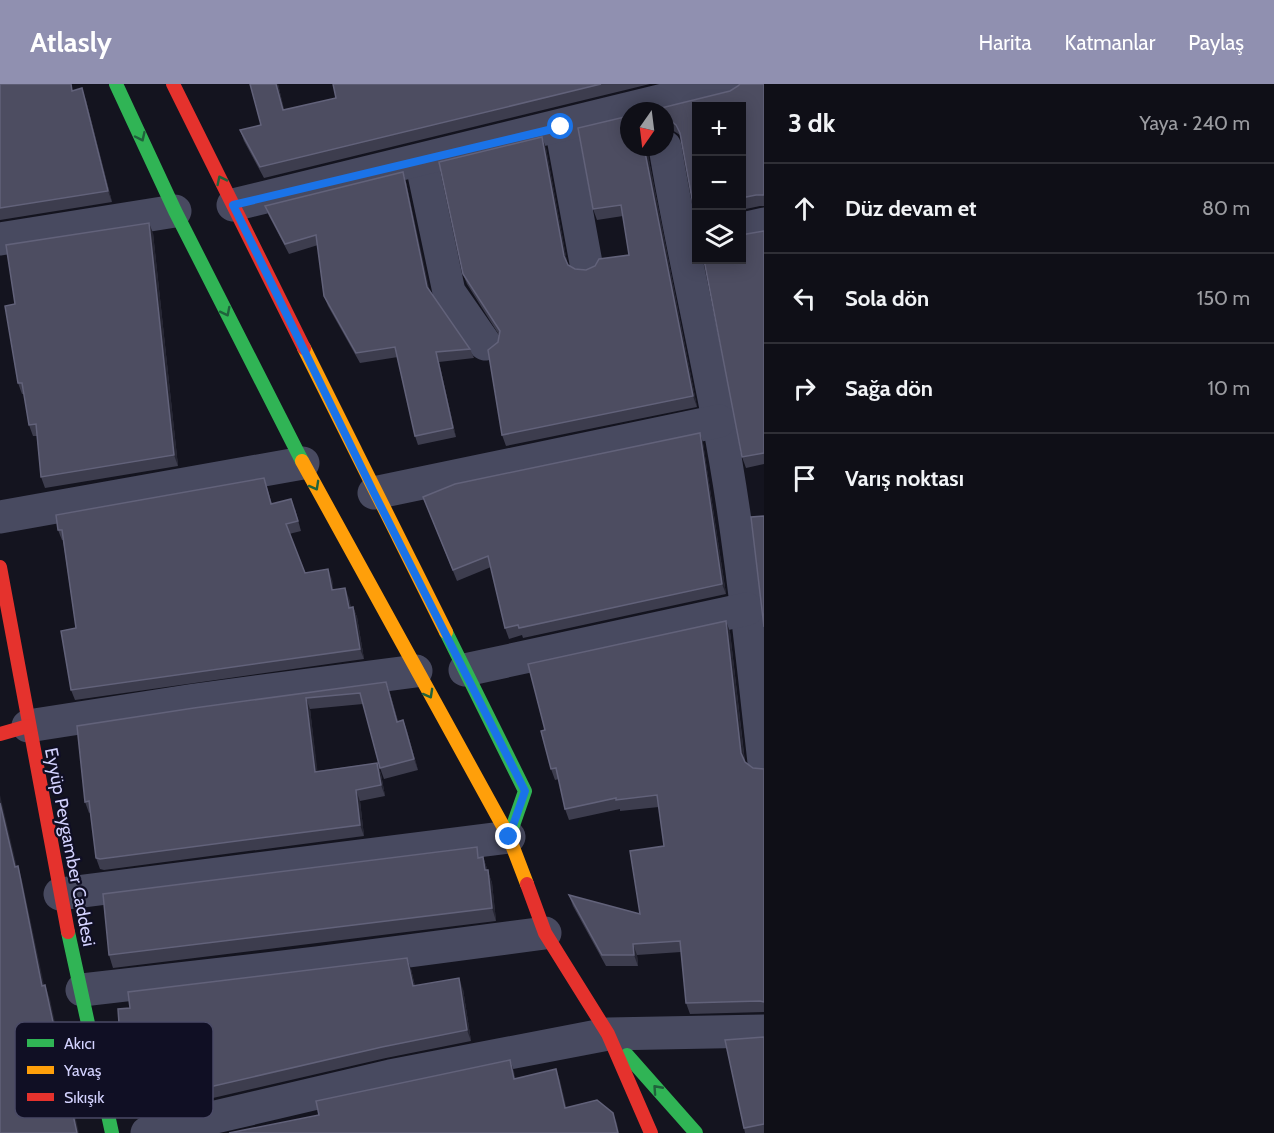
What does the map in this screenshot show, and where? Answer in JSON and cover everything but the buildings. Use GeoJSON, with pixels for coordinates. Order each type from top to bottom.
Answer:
{"type":"FeatureCollection","features":[{"type":"Feature","properties":{"kind":"street"},"geometry":{"type":"LineString","coordinates":[[117,84],[175,211],[303,463],[509,837],[545,933],[608,1034],[651,1133]]}},
{"type":"Feature","properties":{"kind":"street"},"geometry":{"type":"LineString","coordinates":[[173,84],[374,493],[525,791],[509,837]]}},
{"type":"Feature","properties":{"kind":"street"},"geometry":{"type":"LineString","coordinates":[[233,205],[561,127],[656,99],[729,84]]}},
{"type":"Feature","properties":{"kind":"street"},"geometry":{"type":"LineString","coordinates":[[561,127],[586,263]]}},
{"type":"Feature","properties":{"kind":"street"},"geometry":{"type":"LineString","coordinates":[[666,156],[689,241],[718,421],[752,594],[764,762]]}},
{"type":"Feature","properties":{"kind":"street"},"geometry":{"type":"LineString","coordinates":[[421,160],[449,292],[485,344]]}},
{"type":"Feature","properties":{"kind":"street"},"geometry":{"type":"LineString","coordinates":[[0,239],[175,211]]}},
{"type":"Feature","properties":{"kind":"street"},"geometry":{"type":"LineString","coordinates":[[746,228],[764,224]]}},
{"type":"Feature","properties":{"kind":"street"},"geometry":{"type":"LineString","coordinates":[[374,493],[718,421]]}},
{"type":"Feature","properties":{"kind":"street"},"geometry":{"type":"LineString","coordinates":[[0,517],[303,463]]}},
{"type":"Feature","properties":{"kind":"street","name":"Eyyüp Peygamber Caddesi"},"geometry":{"type":"LineString","coordinates":[[0,567],[14,730],[60,894],[89,1022]]}},
{"type":"Feature","properties":{"kind":"street"},"geometry":{"type":"LineString","coordinates":[[465,670],[752,594]]}},
{"type":"Feature","properties":{"kind":"street"},"geometry":{"type":"LineString","coordinates":[[14,730],[195,700],[416,671]]}},
{"type":"Feature","properties":{"kind":"street"},"geometry":{"type":"LineString","coordinates":[[60,894],[509,837]]}},
{"type":"Feature","properties":{"kind":"street"},"geometry":{"type":"LineString","coordinates":[[82,990],[317,963],[545,933]]}},
{"type":"Feature","properties":{"kind":"street"},"geometry":{"type":"LineString","coordinates":[[213,1118],[390,1076],[608,1034],[764,1031]]}},
{"type":"Feature","properties":{"kind":"street"},"geometry":{"type":"LineString","coordinates":[[608,1034],[696,1133]]}},
{"type":"Feature","properties":{"kind":"street","name":"Eyyüp Peygamber Caddesi"},"geometry":{"type":"LineString","coordinates":[[109,1118],[112,1133]]}},
{"type":"Feature","properties":{"kind":"street"},"geometry":{"type":"LineString","coordinates":[[147,1133],[211,1118]]}},
{"type":"Feature","properties":{"kind":"traffic: fast"},"geometry":{"type":"LineString","coordinates":[[116,84],[175,211],[302,461]]}},
{"type":"Feature","properties":{"kind":"traffic: fast"},"geometry":{"type":"LineString","coordinates":[[446,632],[525,791],[509,837]]}},
{"type":"Feature","properties":{"kind":"traffic: fast"},"geometry":{"type":"LineString","coordinates":[[68,932],[88,1022]]}},
{"type":"Feature","properties":{"kind":"traffic: fast"},"geometry":{"type":"LineString","coordinates":[[627,1055],[696,1133]]}},
{"type":"Feature","properties":{"kind":"traffic: fast"},"geometry":{"type":"LineString","coordinates":[[109,1118],[112,1133]]}},
{"type":"Feature","properties":{"kind":"traffic: slow"},"geometry":{"type":"LineString","coordinates":[[304,348],[446,632]]}},
{"type":"Feature","properties":{"kind":"traffic: slow"},"geometry":{"type":"LineString","coordinates":[[302,461],[509,837],[527,884]]}},
{"type":"Feature","properties":{"kind":"traffic: jam"},"geometry":{"type":"LineString","coordinates":[[173,84],[304,348]]}},
{"type":"Feature","properties":{"kind":"traffic: jam"},"geometry":{"type":"LineString","coordinates":[[0,567],[68,932]]}},
{"type":"Feature","properties":{"kind":"traffic: jam"},"geometry":{"type":"LineString","coordinates":[[0,734],[28,726]]}},
{"type":"Feature","properties":{"kind":"traffic: jam"},"geometry":{"type":"LineString","coordinates":[[527,884],[545,933],[608,1034],[651,1133]]}},
{"type":"Feature","properties":{"kind":"route"},"geometry":{"type":"LineString","coordinates":[[509,837],[525,791],[374,493],[233,205],[561,127]]}}]}
